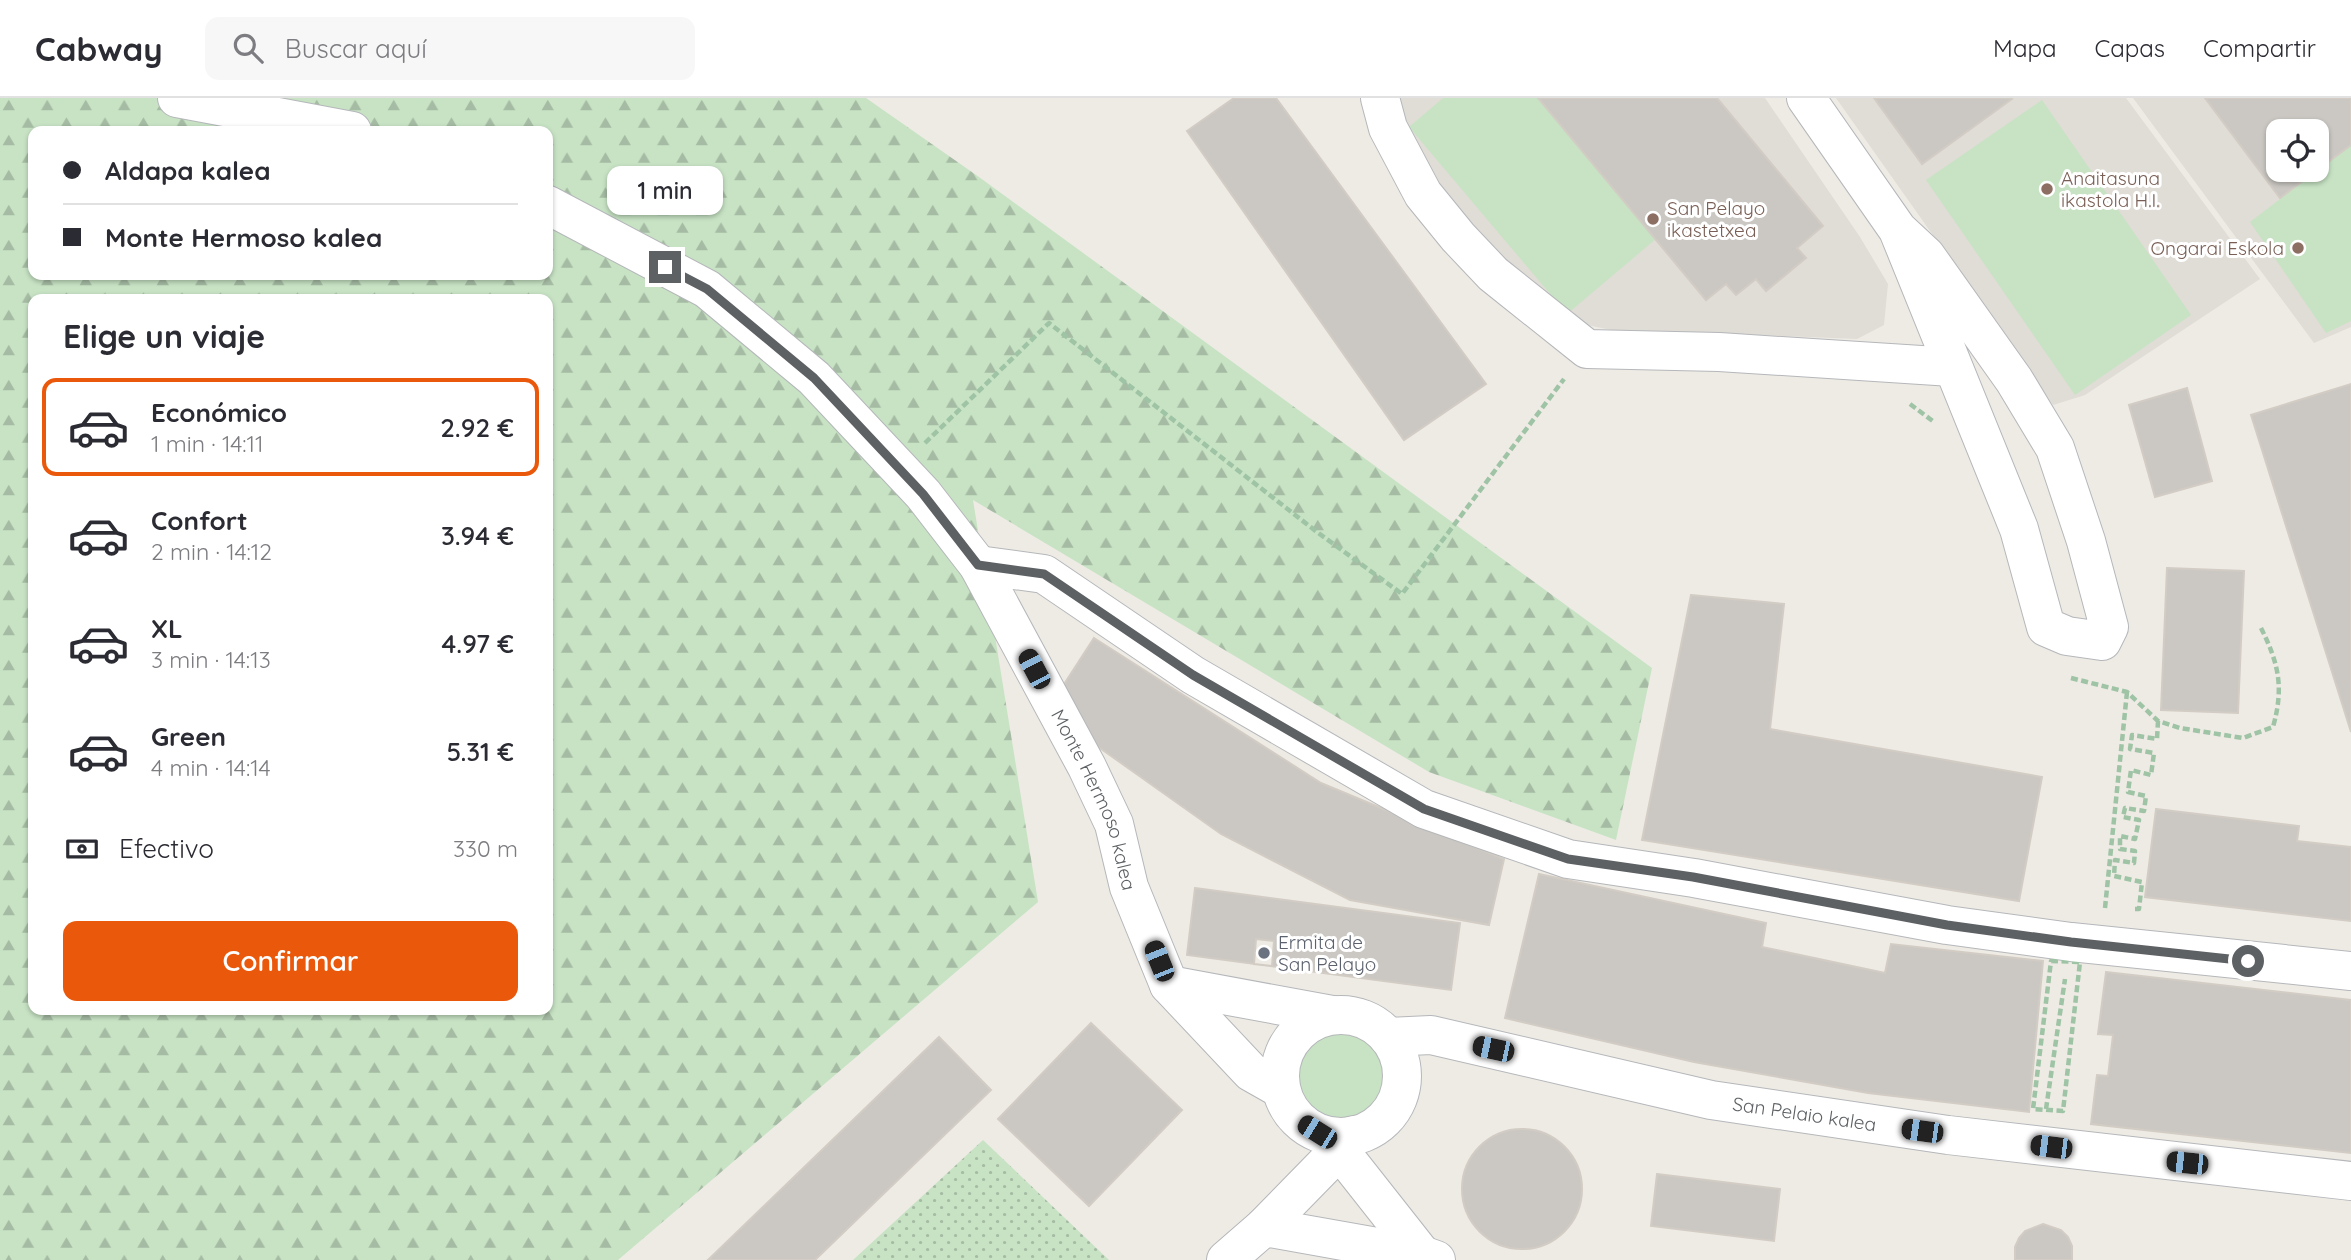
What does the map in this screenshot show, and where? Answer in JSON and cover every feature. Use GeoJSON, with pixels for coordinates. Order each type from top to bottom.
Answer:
{"type":"FeatureCollection","features":[{"type":"Feature","properties":{"kind":"street"},"geometry":{"type":"LineString","coordinates":[[177,98],[325,126]]}},
{"type":"Feature","properties":{"kind":"street"},"geometry":{"type":"LineString","coordinates":[[1380,98],[1388,128],[1423,194],[1458,237],[1493,274],[1587,349],[1719,352],[1952,367]]}},
{"type":"Feature","properties":{"kind":"street"},"geometry":{"type":"LineString","coordinates":[[1806,98],[1898,230],[1926,256],[2014,380],[2055,448],[2086,541],[2109,627],[2102,641],[2067,636],[2046,627],[2019,529],[1898,230]]}},
{"type":"Feature","properties":{"kind":"street","name":"Monte Hermoso kalea"},"geometry":{"type":"LineString","coordinates":[[553,208],[707,289],[814,378],[923,494],[978,565],[1087,767],[1114,824],[1129,887],[1169,985],[1251,1072],[1281,1089]]}},
{"type":"Feature","properties":{"kind":"street"},"geometry":{"type":"LineString","coordinates":[[978,565],[1044,574],[1193,675],[1424,809],[1568,859],[1693,877],[1947,925],[2069,952],[2351,971]]}},
{"type":"Feature","properties":{"kind":"street"},"geometry":{"type":"LineString","coordinates":[[1169,985],[1332,1015],[1353,1016],[1372,1023],[1388,1037],[1398,1054],[1402,1075],[1399,1096],[1390,1113],[1374,1127],[1347,1143],[1264,1227],[1226,1260]]}},
{"type":"Feature","properties":{"kind":"street"},"geometry":{"type":"LineString","coordinates":[[1332,1015],[1313,1021],[1297,1033],[1286,1049],[1280,1069],[1281,1089],[1288,1107],[1300,1122],[1317,1132],[1335,1136],[1347,1143],[1429,1258]]}},
{"type":"Feature","properties":{"kind":"street","name":"San Pelaio kalea"},"geometry":{"type":"LineString","coordinates":[[1388,1037],[1431,1035],[1711,1100],[1948,1135],[2351,1181]]}},
{"type":"Feature","properties":{"kind":"street"},"geometry":{"type":"LineString","coordinates":[[1264,1227],[1429,1258]]}},
{"type":"Feature","properties":{"kind":"path"},"geometry":{"type":"LineString","coordinates":[[895,463],[930,440],[1049,323],[1317,532],[1402,594],[1587,349]]}},
{"type":"Feature","properties":{"kind":"path"},"geometry":{"type":"LineString","coordinates":[[2105,908],[2127,692]]}},
{"type":"Feature","properties":{"kind":"path"},"geometry":{"type":"LineString","coordinates":[[2128,909],[2139,909],[2142,882],[2114,876],[2115,860],[2134,863],[2135,851],[2119,849],[2119,836],[2135,839],[2139,820],[2123,817],[2125,808],[2144,811],[2146,796],[2128,792],[2131,770],[2151,775],[2154,753],[2130,749],[2132,735],[2157,739],[2158,722]]}},
{"type":"Feature","properties":{"kind":"path"},"geometry":{"type":"LineString","coordinates":[[2069,952],[2080,962],[2063,1111],[2033,1109],[2050,961],[2069,952]]}},
{"type":"Feature","properties":{"kind":"path"},"geometry":{"type":"LineString","coordinates":[[2048,1094],[2069,952]]}},
{"type":"Feature","properties":{"kind":"shaded area","name":"San Pelayo ikastetxea"},"geometry":{"type":"Polygon","coordinates":[[[1396,98],[1765,98],[1860,237],[1888,284],[1884,325],[1857,339],[1735,334],[1636,335],[1582,324],[1515,277],[1440,201],[1396,98]]]}},
{"type":"Feature","properties":{"kind":"shaded area","name":"Anaitasuna ikastola H.I."},"geometry":{"type":"Polygon","coordinates":[[[1836,98],[2126,98],[2260,279],[2085,395],[2053,405],[1836,98]]]}},
{"type":"Feature","properties":{"kind":"shaded area","name":"Ongarai Eskola"},"geometry":{"type":"Polygon","coordinates":[[[2133,98],[2351,98],[2351,327],[2314,343],[2133,98]]]}},
{"type":"Feature","properties":{"kind":"green space"},"geometry":{"type":"Polygon","coordinates":[[[0,98],[866,98],[979,177],[1652,668],[1616,840],[1429,772],[973,500],[1038,902],[618,1260],[0,1260],[0,98]]]}},
{"type":"Feature","properties":{"kind":"green space"},"geometry":{"type":"Polygon","coordinates":[[[1443,98],[1538,98],[1657,238],[1567,314],[1409,127],[1443,98]]]}},
{"type":"Feature","properties":{"kind":"green space"},"geometry":{"type":"Polygon","coordinates":[[[2042,100],[2191,315],[2075,395],[1926,180],[2042,100]]]}},
{"type":"Feature","properties":{"kind":"green space"},"geometry":{"type":"Polygon","coordinates":[[[2351,145],[2351,321],[2326,333],[2250,222],[2302,182],[2329,182],[2329,162],[2351,145]]]}},
{"type":"Feature","properties":{"kind":"green space"},"geometry":{"type":"Polygon","coordinates":[[[1341,1030],[1358,1033],[1373,1043],[1383,1058],[1386,1075],[1383,1092],[1373,1107],[1358,1117],[1341,1120],[1324,1117],[1309,1107],[1299,1092],[1296,1075],[1299,1058],[1309,1043],[1324,1033],[1341,1030]]]}},
{"type":"Feature","properties":{"kind":"green space"},"geometry":{"type":"Polygon","coordinates":[[[983,1140],[1109,1260],[853,1260],[983,1140]]]}},
{"type":"Feature","properties":{"kind":"building"},"geometry":{"type":"Polygon","coordinates":[[[1234,98],[1276,98],[1486,384],[1404,440],[1187,131],[1234,98]]]}},
{"type":"Feature","properties":{"kind":"building"},"geometry":{"type":"Polygon","coordinates":[[[1538,98],[1717,98],[1823,226],[1797,248],[1806,258],[1766,291],[1756,279],[1736,295],[1726,284],[1706,300],[1538,98]]]}},
{"type":"Feature","properties":{"kind":"building"},"geometry":{"type":"Polygon","coordinates":[[[1874,98],[2011,98],[2012,99],[1922,164],[1874,98]]]}},
{"type":"Feature","properties":{"kind":"building"},"geometry":{"type":"Polygon","coordinates":[[[2205,98],[2351,98],[2351,145],[2329,161],[2329,119],[2266,119],[2266,179],[2205,98]]]}},
{"type":"Feature","properties":{"kind":"building"},"geometry":{"type":"Polygon","coordinates":[[[2268,182],[2301,182],[2280,198],[2268,182]]]}},
{"type":"Feature","properties":{"kind":"building"},"geometry":{"type":"Polygon","coordinates":[[[2351,384],[2351,732],[2251,415],[2351,384]]]}},
{"type":"Feature","properties":{"kind":"building"},"geometry":{"type":"Polygon","coordinates":[[[2187,388],[2212,481],[2155,497],[2129,405],[2187,388]]]}},
{"type":"Feature","properties":{"kind":"building"},"geometry":{"type":"Polygon","coordinates":[[[2167,568],[2244,571],[2238,713],[2161,710],[2167,568]]]}},
{"type":"Feature","properties":{"kind":"building"},"geometry":{"type":"Polygon","coordinates":[[[1691,595],[1784,604],[1770,729],[2042,777],[2019,901],[1642,840],[1691,595]]]}},
{"type":"Feature","properties":{"kind":"building"},"geometry":{"type":"Polygon","coordinates":[[[1094,638],[1321,783],[1504,859],[1489,925],[1350,900],[1221,834],[1083,736],[1059,692],[1094,638]]]}},
{"type":"Feature","properties":{"kind":"building"},"geometry":{"type":"Polygon","coordinates":[[[2156,809],[2299,826],[2297,841],[2351,847],[2351,921],[2145,897],[2156,809]]]}},
{"type":"Feature","properties":{"kind":"building"},"geometry":{"type":"Polygon","coordinates":[[[1539,874],[1766,923],[1762,947],[1885,973],[1891,944],[2043,961],[2029,1112],[1868,1093],[1694,1062],[1505,1018],[1539,874]]]}},
{"type":"Feature","properties":{"kind":"building"},"geometry":{"type":"Polygon","coordinates":[[[1195,888],[1460,923],[1451,990],[1187,955],[1195,888]]]}},
{"type":"Feature","properties":{"kind":"building","name":"Ermita de San Pelayo"},"geometry":{"type":"Polygon","coordinates":[[[1256,939],[1274,941],[1272,966],[1254,964],[1256,939]]]}},
{"type":"Feature","properties":{"kind":"building"},"geometry":{"type":"Polygon","coordinates":[[[2106,972],[2351,1000],[2351,1153],[2091,1124],[2097,1075],[2108,1076],[2113,1035],[2098,1034],[2106,972]]]}},
{"type":"Feature","properties":{"kind":"building"},"geometry":{"type":"Polygon","coordinates":[[[1091,1023],[1182,1110],[1089,1206],[998,1119],[1091,1023]]]}},
{"type":"Feature","properties":{"kind":"building"},"geometry":{"type":"Polygon","coordinates":[[[939,1037],[991,1090],[815,1260],[708,1260],[939,1037]]]}},
{"type":"Feature","properties":{"kind":"building"},"geometry":{"type":"Polygon","coordinates":[[[1522,1129],[1545,1134],[1564,1147],[1577,1166],[1582,1189],[1577,1212],[1564,1231],[1545,1244],[1522,1249],[1499,1244],[1480,1231],[1467,1212],[1462,1189],[1467,1166],[1480,1147],[1499,1134],[1522,1129]]]}},
{"type":"Feature","properties":{"kind":"building"},"geometry":{"type":"Polygon","coordinates":[[[1657,1174],[1780,1189],[1774,1241],[1651,1226],[1657,1174]]]}},
{"type":"Feature","properties":{"kind":"building"},"geometry":{"type":"Polygon","coordinates":[[[2043,1224],[2061,1230],[2068,1237],[2072,1246],[2072,1260],[2015,1260],[2015,1247],[2019,1238],[2025,1231],[2043,1224]]]}},
{"type":"Feature","properties":{"kind":"place","name":"Anaitasuna ikastola H.I."},"geometry":{"type":"Point","coordinates":[2047,189]}},
{"type":"Feature","properties":{"kind":"place","name":"San Pelayo ikastetxea"},"geometry":{"type":"Point","coordinates":[1653,219]}},
{"type":"Feature","properties":{"kind":"place","name":"Ongarai Eskola"},"geometry":{"type":"Point","coordinates":[2298,248]}},
{"type":"Feature","properties":{"kind":"place","name":"Ermita de San Pelayo"},"geometry":{"type":"Point","coordinates":[1264,953]}},
{"type":"Feature","properties":{"kind":"route"},"geometry":{"type":"LineString","coordinates":[[665,267],[707,289],[814,378],[923,494],[978,565],[1044,574],[1193,675],[1424,809],[1568,859],[1693,877],[1947,925],[2071,942],[2248,961]]}}]}
